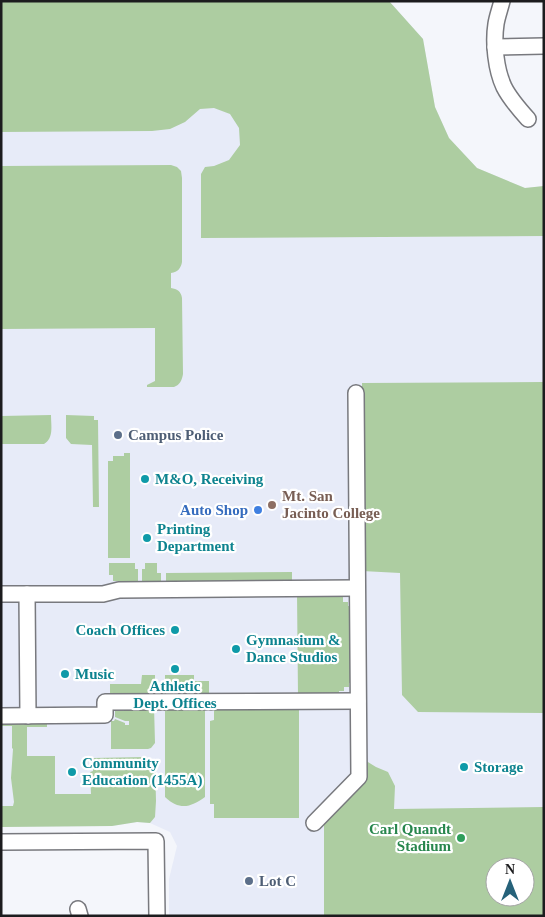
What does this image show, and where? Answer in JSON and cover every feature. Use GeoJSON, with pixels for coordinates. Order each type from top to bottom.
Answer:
{"type":"FeatureCollection","features":[{"type":"Feature","properties":{"kind":"street"},"geometry":{"type":"LineString","coordinates":[[502,1],[496,24],[499,72],[504,87],[528,119]]}},
{"type":"Feature","properties":{"kind":"street"},"geometry":{"type":"LineString","coordinates":[[496,47],[544,46]]}},
{"type":"Feature","properties":{"kind":"street"},"geometry":{"type":"LineString","coordinates":[[314,823],[359,777],[356,393]]}},
{"type":"Feature","properties":{"kind":"street"},"geometry":{"type":"LineString","coordinates":[[1,594],[103,594],[119,590],[357,588]]}},
{"type":"Feature","properties":{"kind":"street"},"geometry":{"type":"LineString","coordinates":[[27,594],[28,716]]}},
{"type":"Feature","properties":{"kind":"street"},"geometry":{"type":"LineString","coordinates":[[1,716],[105,715],[104,702],[358,701]]}},
{"type":"Feature","properties":{"kind":"street"},"geometry":{"type":"LineString","coordinates":[[1,842],[156,840],[157,916]]}},
{"type":"Feature","properties":{"kind":"shaded area","name":"Mt. San Jacinto College"},"geometry":{"type":"Polygon","coordinates":[[[1,1],[389,1],[423,39],[435,107],[449,138],[477,168],[525,188],[544,186],[544,916],[169,916],[169,879],[177,846],[170,832],[150,823],[137,822],[112,826],[1,827],[1,1]]]}},
{"type":"Feature","properties":{"kind":"green space"},"geometry":{"type":"Polygon","coordinates":[[[1,1],[389,1],[423,39],[435,107],[449,138],[477,168],[525,188],[544,186],[544,236],[201,238],[201,174],[205,167],[214,166],[229,160],[240,145],[239,128],[230,114],[214,108],[200,109],[185,122],[170,129],[152,131],[1,132],[1,1]]]}},
{"type":"Feature","properties":{"kind":"green space"},"geometry":{"type":"Polygon","coordinates":[[[171,165],[181,171],[182,178],[182,262],[176,272],[171,273],[171,288],[178,291],[182,298],[183,374],[178,385],[174,387],[147,387],[147,385],[155,381],[155,328],[1,329],[1,166],[171,165]]]}},
{"type":"Feature","properties":{"kind":"green space"},"geometry":{"type":"Polygon","coordinates":[[[544,382],[544,713],[418,712],[402,695],[400,573],[362,571],[362,383],[544,382]]]}},
{"type":"Feature","properties":{"kind":"green space"},"geometry":{"type":"Polygon","coordinates":[[[51,415],[51,435],[44,444],[1,444],[1,416],[51,415]]]}},
{"type":"Feature","properties":{"kind":"green space"},"geometry":{"type":"Polygon","coordinates":[[[66,415],[94,416],[94,420],[98,420],[99,507],[93,507],[92,445],[71,444],[66,438],[66,415]]]}},
{"type":"Feature","properties":{"kind":"green space"},"geometry":{"type":"Polygon","coordinates":[[[124,453],[130,453],[130,558],[108,558],[108,461],[113,461],[113,456],[124,456],[124,453]]]}},
{"type":"Feature","properties":{"kind":"green space"},"geometry":{"type":"Polygon","coordinates":[[[109,563],[135,563],[135,569],[138,569],[138,584],[118,585],[118,581],[113,581],[113,575],[109,575],[109,563]]]}},
{"type":"Feature","properties":{"kind":"green space"},"geometry":{"type":"Polygon","coordinates":[[[145,563],[157,563],[157,573],[161,573],[161,585],[142,585],[142,569],[145,569],[145,563]]]}},
{"type":"Feature","properties":{"kind":"green space"},"geometry":{"type":"Polygon","coordinates":[[[292,572],[292,584],[166,585],[166,573],[292,572]]]}},
{"type":"Feature","properties":{"kind":"green space"},"geometry":{"type":"Polygon","coordinates":[[[297,593],[338,593],[338,597],[343,597],[343,602],[348,602],[348,606],[353,606],[353,682],[349,683],[349,687],[344,687],[344,691],[339,691],[339,696],[298,696],[297,593]]]}},
{"type":"Feature","properties":{"kind":"green space"},"geometry":{"type":"Polygon","coordinates":[[[142,675],[155,675],[155,697],[110,697],[110,684],[141,684],[142,675]]]}},
{"type":"Feature","properties":{"kind":"green space"},"geometry":{"type":"Polygon","coordinates":[[[165,675],[194,675],[194,681],[209,681],[209,697],[165,697],[165,675]]]}},
{"type":"Feature","properties":{"kind":"green space"},"geometry":{"type":"Polygon","coordinates":[[[154,706],[155,743],[151,748],[111,749],[111,721],[115,719],[125,723],[125,725],[129,725],[129,721],[115,717],[115,711],[124,711],[124,707],[154,706]]]}},
{"type":"Feature","properties":{"kind":"green space"},"geometry":{"type":"Polygon","coordinates":[[[165,706],[205,706],[205,797],[190,805],[181,806],[165,797],[165,706]]]}},
{"type":"Feature","properties":{"kind":"green space"},"geometry":{"type":"Polygon","coordinates":[[[214,706],[299,706],[299,818],[214,818],[214,804],[210,804],[210,721],[214,720],[214,706]]]}},
{"type":"Feature","properties":{"kind":"green space"},"geometry":{"type":"Polygon","coordinates":[[[1,721],[47,721],[47,727],[27,727],[27,756],[55,756],[55,794],[91,794],[90,772],[93,771],[93,758],[145,757],[151,759],[155,762],[155,817],[150,823],[137,822],[112,826],[1,827],[1,806],[13,806],[14,802],[11,778],[12,726],[1,726],[1,721]]]}},
{"type":"Feature","properties":{"kind":"green space","name":"Carl Quandt Stadium"},"geometry":{"type":"Polygon","coordinates":[[[363,759],[388,772],[395,786],[394,809],[544,807],[544,916],[324,916],[325,819],[363,759]]]}},
{"type":"Feature","properties":{"kind":"place","name":"Campus Police"},"geometry":{"type":"Point","coordinates":[118,435]}},
{"type":"Feature","properties":{"kind":"place","name":"M&O, Receiving"},"geometry":{"type":"Point","coordinates":[145,479]}},
{"type":"Feature","properties":{"kind":"place","name":"Mt. San Jacinto College"},"geometry":{"type":"Point","coordinates":[272,505]}},
{"type":"Feature","properties":{"kind":"place","name":"Auto Shop"},"geometry":{"type":"Point","coordinates":[258,510]}},
{"type":"Feature","properties":{"kind":"place","name":"Printing Department"},"geometry":{"type":"Point","coordinates":[147,538]}},
{"type":"Feature","properties":{"kind":"place","name":"Coach Offices"},"geometry":{"type":"Point","coordinates":[175,630]}},
{"type":"Feature","properties":{"kind":"place","name":"Gymnasium & Dance Studios"},"geometry":{"type":"Point","coordinates":[236,649]}},
{"type":"Feature","properties":{"kind":"place","name":"Athletic Dept. Offices"},"geometry":{"type":"Point","coordinates":[175,669]}},
{"type":"Feature","properties":{"kind":"place","name":"Music"},"geometry":{"type":"Point","coordinates":[65,674]}},
{"type":"Feature","properties":{"kind":"place","name":"Storage"},"geometry":{"type":"Point","coordinates":[464,767]}},
{"type":"Feature","properties":{"kind":"place","name":"Community Education (1455A)"},"geometry":{"type":"Point","coordinates":[72,772]}},
{"type":"Feature","properties":{"kind":"place","name":"Carl Quandt Stadium"},"geometry":{"type":"Point","coordinates":[461,838]}},
{"type":"Feature","properties":{"kind":"place","name":"Lot C"},"geometry":{"type":"Point","coordinates":[249,881]}}]}
